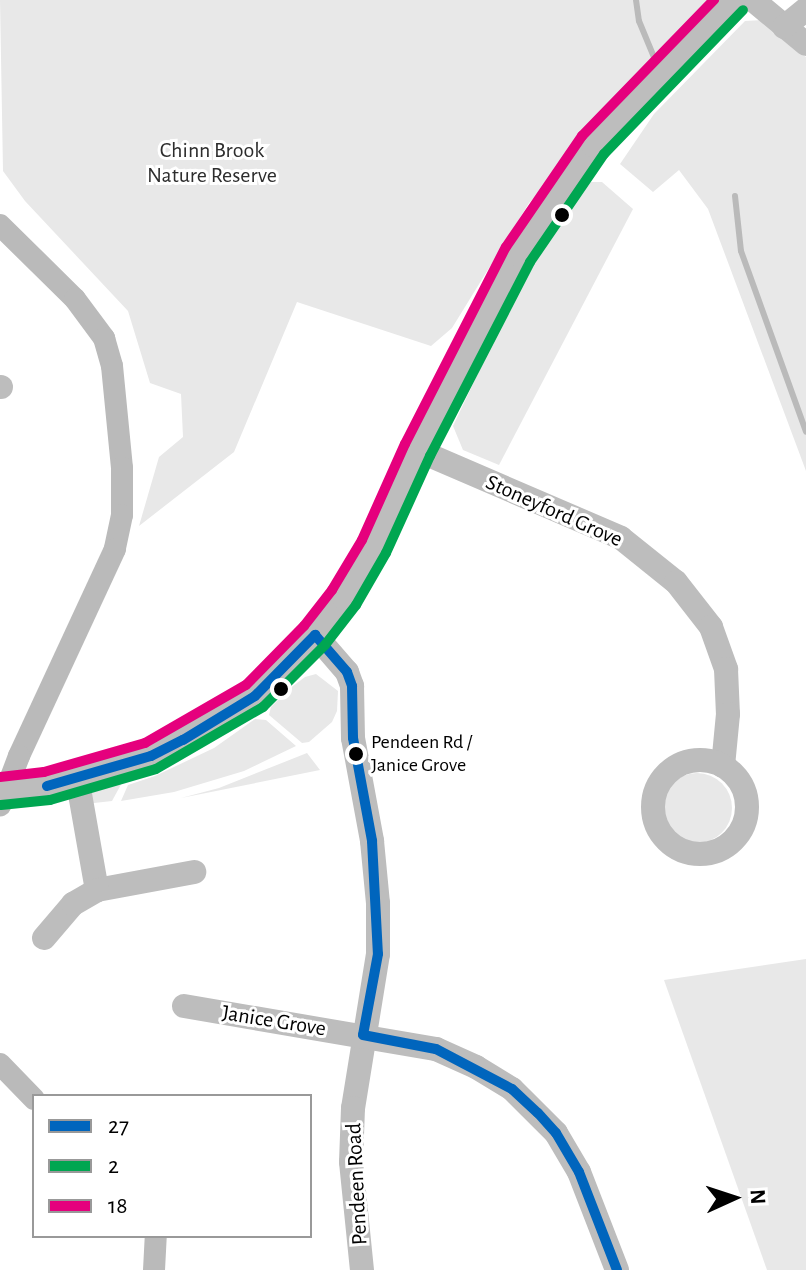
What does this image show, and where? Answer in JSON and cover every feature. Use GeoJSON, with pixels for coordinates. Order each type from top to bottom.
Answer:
{"type":"FeatureCollection","features":[{"type":"Feature","properties":{"kind":"street"},"geometry":{"type":"LineString","coordinates":[[0,791],[41,787],[151,756],[255,696],[315,635],[344,598],[374,546],[417,450],[518,255],[593,145],[733,0]]}},
{"type":"Feature","properties":{"kind":"street"},"geometry":{"type":"LineString","coordinates":[[753,0],[806,44]]}},
{"type":"Feature","properties":{"kind":"street"},"geometry":{"type":"LineString","coordinates":[[784,27],[806,9]]}},
{"type":"Feature","properties":{"kind":"street","name":"Stoneyford Grove"},"geometry":{"type":"LineString","coordinates":[[417,450],[621,538],[676,582],[711,627],[726,669],[728,714],[723,766]]}},
{"type":"Feature","properties":{"kind":"street","name":"Pendeen Road"},"geometry":{"type":"LineString","coordinates":[[315,635],[347,672],[352,686],[353,738],[372,841],[378,954],[353,1108],[351,1162],[362,1270]]}},
{"type":"Feature","properties":{"kind":"street"},"geometry":{"type":"LineString","coordinates":[[77,777],[97,890]]}},
{"type":"Feature","properties":{"kind":"street"},"geometry":{"type":"LineString","coordinates":[[44,938],[73,904],[97,890],[194,872]]}},
{"type":"Feature","properties":{"kind":"street","name":"Janice Grove"},"geometry":{"type":"LineString","coordinates":[[184,1006],[436,1049],[512,1089],[556,1133],[579,1172],[617,1270]]}},
{"type":"Feature","properties":{"kind":"green space","name":"Chinn Brook Nature Reserve"},"geometry":{"type":"Polygon","coordinates":[[[0,0],[713,0],[529,203],[452,328],[431,346],[297,302],[234,452],[139,526],[159,457],[183,437],[181,394],[150,383],[128,311],[25,201],[3,171],[0,0]]]}},
{"type":"Feature","properties":{"kind":"green space"},"geometry":{"type":"Polygon","coordinates":[[[763,20],[806,57],[806,471],[708,209],[679,170],[653,192],[620,164],[654,114],[745,21],[763,20]]]}},
{"type":"Feature","properties":{"kind":"green space"},"geometry":{"type":"Polygon","coordinates":[[[591,182],[602,182],[633,209],[499,465],[463,450],[453,426],[529,266],[591,182]]]}},
{"type":"Feature","properties":{"kind":"green space"},"geometry":{"type":"Polygon","coordinates":[[[316,674],[338,691],[337,711],[332,722],[309,742],[302,743],[269,715],[271,707],[289,689],[305,677],[316,674]]]}},
{"type":"Feature","properties":{"kind":"green space"},"geometry":{"type":"Polygon","coordinates":[[[255,719],[266,720],[296,746],[244,771],[174,792],[121,801],[128,785],[155,776],[214,748],[255,719]]]}},
{"type":"Feature","properties":{"kind":"green space"},"geometry":{"type":"Polygon","coordinates":[[[307,753],[320,770],[181,798],[219,788],[307,753]]]}},
{"type":"Feature","properties":{"kind":"green space"},"geometry":{"type":"Polygon","coordinates":[[[697,773],[722,783],[732,808],[722,833],[697,843],[672,833],[662,808],[672,783],[697,773]]]}},
{"type":"Feature","properties":{"kind":"green space"},"geometry":{"type":"Polygon","coordinates":[[[124,779],[112,801],[85,804],[89,793],[96,788],[124,779]]]}},
{"type":"Feature","properties":{"kind":"green space"},"geometry":{"type":"Polygon","coordinates":[[[806,959],[806,1270],[767,1270],[664,980],[806,959]]]}},
{"type":"Feature","properties":{"kind":"waterway"},"geometry":{"type":"LineString","coordinates":[[636,0],[639,21],[656,62]]}},
{"type":"Feature","properties":{"kind":"waterway"},"geometry":{"type":"LineString","coordinates":[[735,196],[741,251],[806,432]]}},
{"type":"Feature","properties":{"kind":"waterway"},"geometry":{"type":"LineString","coordinates":[[0,225],[75,299],[104,338],[112,366],[122,468],[122,515],[115,549],[19,756],[0,806]]}},
{"type":"Feature","properties":{"kind":"waterway"},"geometry":{"type":"LineString","coordinates":[[0,1064],[32,1097]]}},
{"type":"Feature","properties":{"kind":"waterway"},"geometry":{"type":"LineString","coordinates":[[154,1270],[156,1238]]}},
{"type":"Feature","properties":{"kind":"transit line","name":"18"},"geometry":{"type":"LineString","coordinates":[[0,777],[44,772],[145,743],[246,685],[304,626],[332,590],[362,540],[405,444],[506,247],[582,136],[714,0]]}},
{"type":"Feature","properties":{"kind":"transit line","name":"2"},"geometry":{"type":"LineString","coordinates":[[1,805],[50,800],[156,769],[263,707],[325,645],[356,605],[386,553],[430,456],[530,262],[604,154],[743,10]]}},
{"type":"Feature","properties":{"kind":"transit line","name":"27"},"geometry":{"type":"LineString","coordinates":[[47,786],[151,756],[183,740],[255,696],[315,635],[347,672],[352,686],[353,738],[372,841],[378,954],[363,1035],[436,1049],[512,1089],[538,1113],[556,1133],[579,1172],[617,1270]]}},
{"type":"Feature","properties":{"kind":"place","name":"Pendeen Rd / Janice Grove"},"geometry":{"type":"Point","coordinates":[356,754]}}]}
